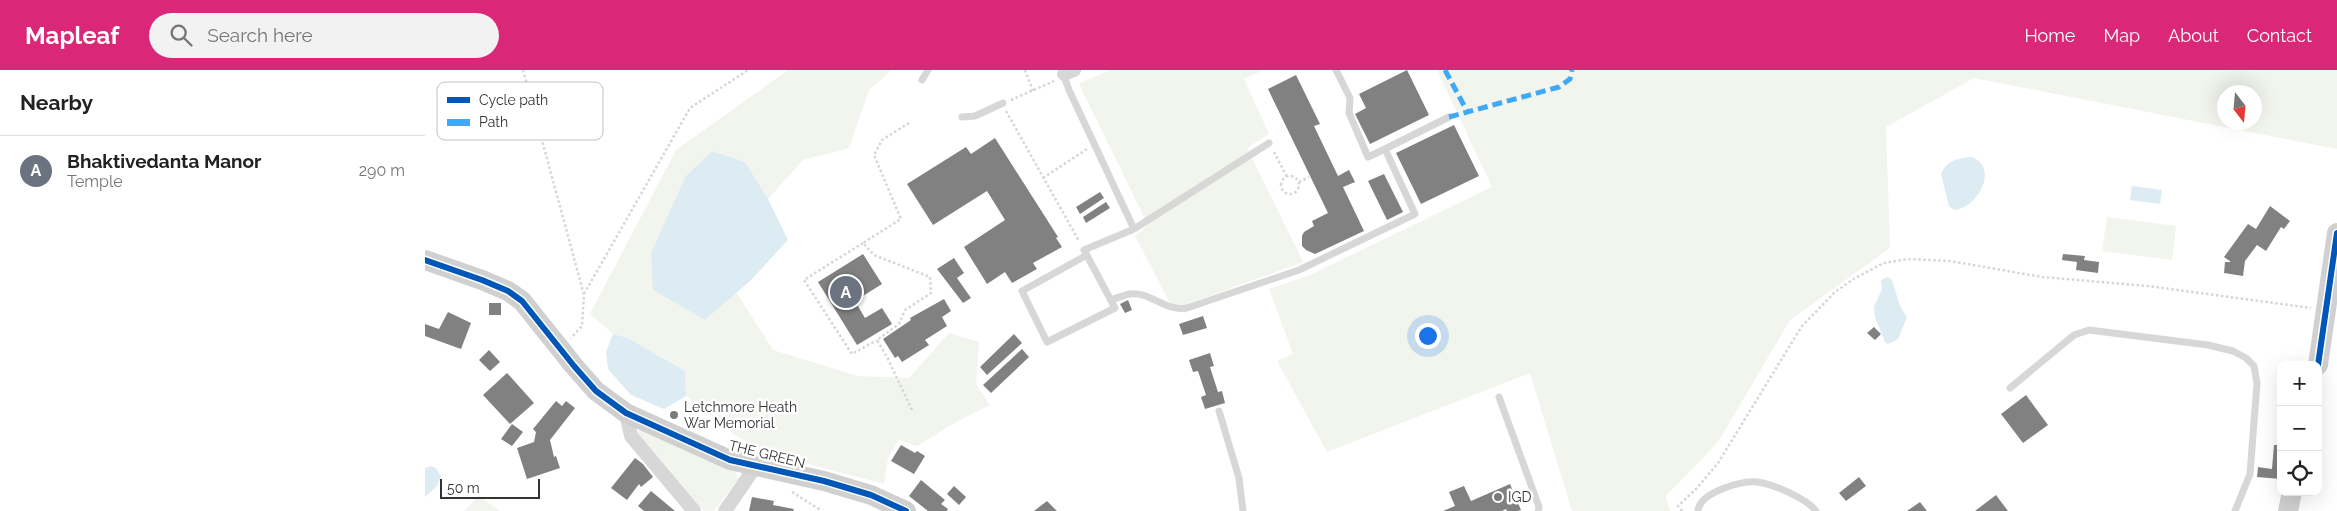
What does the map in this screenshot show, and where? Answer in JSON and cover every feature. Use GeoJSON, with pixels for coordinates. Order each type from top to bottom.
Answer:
{"type":"FeatureCollection","features":[{"type":"Feature","properties":{"kind":"street"},"geometry":{"type":"LineString","coordinates":[[2319,361],[2329,322],[2337,233]]}},
{"type":"Feature","properties":{"kind":"street","name":"THE GREEN"},"geometry":{"type":"LineString","coordinates":[[425,260],[507,291],[522,301],[596,391],[626,413],[730,460],[824,481],[871,495],[906,511]]}},
{"type":"Feature","properties":{"kind":"street"},"geometry":{"type":"LineString","coordinates":[[626,413],[631,436],[694,511]]}},
{"type":"Feature","properties":{"kind":"street"},"geometry":{"type":"LineString","coordinates":[[725,511],[755,467]]}},
{"type":"Feature","properties":{"kind":"street"},"geometry":{"type":"LineString","coordinates":[[2288,511],[2291,496]]}},
{"type":"Feature","properties":{"kind":"lane"},"geometry":{"type":"LineString","coordinates":[[922,80],[928,70]]}},
{"type":"Feature","properties":{"kind":"lane"},"geometry":{"type":"LineString","coordinates":[[1336,70],[1349,98],[1349,113],[1368,157],[1449,116]]}},
{"type":"Feature","properties":{"kind":"lane"},"geometry":{"type":"LineString","coordinates":[[1067,71],[1095,144],[1134,228]]}},
{"type":"Feature","properties":{"kind":"lane"},"geometry":{"type":"LineString","coordinates":[[962,117],[975,116],[1003,103]]}},
{"type":"Feature","properties":{"kind":"lane"},"geometry":{"type":"LineString","coordinates":[[1085,252],[1115,308],[1047,342],[1022,290],[1085,252],[1134,228],[1269,142]]}},
{"type":"Feature","properties":{"kind":"lane"},"geometry":{"type":"LineString","coordinates":[[1111,300],[1129,294],[1137,294],[1174,309],[1187,308],[1299,270],[1415,214],[1385,149]]}},
{"type":"Feature","properties":{"kind":"lane"},"geometry":{"type":"LineString","coordinates":[[2010,388],[2074,335],[2089,330],[2208,345],[2233,351],[2246,358],[2256,373],[2255,419],[2250,474],[2235,511]]}},
{"type":"Feature","properties":{"kind":"lane"},"geometry":{"type":"LineString","coordinates":[[1499,397],[1539,507],[1538,511]]}},
{"type":"Feature","properties":{"kind":"lane"},"geometry":{"type":"LineString","coordinates":[[1219,411],[1239,478],[1243,511]]}},
{"type":"Feature","properties":{"kind":"lane"},"geometry":{"type":"LineString","coordinates":[[1698,511],[1701,501],[1715,492],[1743,483],[1755,482],[1772,486],[1811,505],[1816,511]]}},
{"type":"Feature","properties":{"kind":"path"},"geometry":{"type":"LineString","coordinates":[[584,295],[690,108],[748,70]]}},
{"type":"Feature","properties":{"kind":"path"},"geometry":{"type":"LineString","coordinates":[[1025,70],[1033,91]]}},
{"type":"Feature","properties":{"kind":"path"},"geometry":{"type":"LineString","coordinates":[[1067,71],[1033,91],[1003,103],[1085,252]]}},
{"type":"Feature","properties":{"kind":"path"},"geometry":{"type":"LineString","coordinates":[[863,243],[874,255],[931,277],[932,284],[931,293],[905,310],[899,324],[877,340],[852,354],[804,280],[901,219],[874,155],[882,140],[909,123]]}},
{"type":"Feature","properties":{"kind":"path"},"geometry":{"type":"LineString","coordinates":[[542,140],[584,295],[582,326],[560,349]]}},
{"type":"Feature","properties":{"kind":"path"},"geometry":{"type":"LineString","coordinates":[[1269,142],[1287,177]]}},
{"type":"Feature","properties":{"kind":"path"},"geometry":{"type":"LineString","coordinates":[[1043,178],[1095,144]]}},
{"type":"Feature","properties":{"kind":"path"},"geometry":{"type":"LineString","coordinates":[[1287,177],[1281,185],[1288,194],[1296,193],[1299,182]]}},
{"type":"Feature","properties":{"kind":"path"},"geometry":{"type":"LineString","coordinates":[[1287,177],[1293,177],[1299,182]]}},
{"type":"Feature","properties":{"kind":"path"},"geometry":{"type":"LineString","coordinates":[[1299,182],[1309,177]]}},
{"type":"Feature","properties":{"kind":"path"},"geometry":{"type":"LineString","coordinates":[[1682,511],[1678,506],[1697,488],[1718,463],[1803,326],[1835,292],[1855,278],[1884,263],[1908,259],[1950,261],[2042,277],[2148,286],[2329,322]]}},
{"type":"Feature","properties":{"kind":"path"},"geometry":{"type":"LineString","coordinates":[[877,340],[913,412]]}},
{"type":"Feature","properties":{"kind":"shaded area"},"geometry":{"type":"Polygon","coordinates":[[[788,70],[892,70],[869,90],[849,148],[803,160],[768,199],[745,162],[705,320],[736,292],[773,350],[858,376],[909,378],[949,333],[979,342],[976,384],[990,405],[956,422],[917,446],[899,440],[888,458],[884,484],[774,455],[736,436],[686,396],[685,371],[628,338],[613,334],[590,314],[676,150],[788,70]]]}},
{"type":"Feature","properties":{"kind":"shaded area"},"geometry":{"type":"Polygon","coordinates":[[[1109,70],[1264,70],[1244,79],[1269,134],[1247,148],[1303,262],[1185,305],[1170,303],[1135,236],[1148,225],[1079,84],[1109,70]]]}},
{"type":"Feature","properties":{"kind":"shaded area"},"geometry":{"type":"Polygon","coordinates":[[[1437,70],[2337,70],[2337,149],[2240,130],[2262,130],[2262,85],[2217,85],[2217,126],[1974,78],[1886,127],[1890,248],[1790,320],[1718,442],[1666,496],[1670,511],[1572,511],[1530,373],[1327,452],[1277,361],[1293,354],[1269,289],[1310,275],[1492,187],[1437,70]]]}},
{"type":"Feature","properties":{"kind":"shaded area"},"geometry":{"type":"Polygon","coordinates":[[[712,151],[745,162],[768,199],[788,240],[750,281],[705,320],[653,290],[651,253],[686,176],[712,151]]]}},
{"type":"Feature","properties":{"kind":"shaded area"},"geometry":{"type":"Polygon","coordinates":[[[1972,157],[1980,162],[1984,170],[1985,178],[1982,187],[1970,203],[1963,208],[1954,210],[1949,206],[1941,174],[1950,163],[1958,159],[1972,157]]]}},
{"type":"Feature","properties":{"kind":"shaded area"},"geometry":{"type":"Polygon","coordinates":[[[2132,186],[2162,190],[2160,204],[2130,200],[2132,186]]]}},
{"type":"Feature","properties":{"kind":"shaded area"},"geometry":{"type":"Polygon","coordinates":[[[2107,217],[2176,226],[2172,260],[2102,251],[2107,217]]]}},
{"type":"Feature","properties":{"kind":"shaded area"},"geometry":{"type":"Polygon","coordinates":[[[1888,277],[1892,280],[1900,306],[1907,317],[1898,339],[1888,344],[1885,342],[1875,317],[1874,307],[1882,289],[1881,280],[1888,277]]]}},
{"type":"Feature","properties":{"kind":"shaded area"},"geometry":{"type":"Polygon","coordinates":[[[613,334],[628,338],[685,371],[686,396],[664,409],[631,395],[608,369],[606,352],[613,334]]]}},
{"type":"Feature","properties":{"kind":"shaded area"},"geometry":{"type":"Polygon","coordinates":[[[641,428],[733,466],[738,479],[714,511],[704,511],[683,490],[636,435],[641,428]]]}},
{"type":"Feature","properties":{"kind":"shaded area"},"geometry":{"type":"Polygon","coordinates":[[[431,466],[436,468],[441,477],[437,486],[425,497],[425,468],[431,466]]]}},
{"type":"Feature","properties":{"kind":"shaded area"},"geometry":{"type":"Polygon","coordinates":[[[479,496],[500,511],[464,511],[479,496]]]}},
{"type":"Feature","properties":{"kind":"building"},"geometry":{"type":"Polygon","coordinates":[[[1407,70],[1429,115],[1370,144],[1355,114],[1366,108],[1359,94],[1407,70]]]}},
{"type":"Feature","properties":{"kind":"building"},"geometry":{"type":"Polygon","coordinates":[[[1296,75],[1320,124],[1314,126],[1338,176],[1349,170],[1355,182],[1343,187],[1364,231],[1315,254],[1302,246],[1302,236],[1304,232],[1314,226],[1312,221],[1328,213],[1268,89],[1296,75]]]}},
{"type":"Feature","properties":{"kind":"building"},"geometry":{"type":"Polygon","coordinates":[[[1454,125],[1479,176],[1421,204],[1396,153],[1454,125]]]}},
{"type":"Feature","properties":{"kind":"building"},"geometry":{"type":"Polygon","coordinates":[[[995,138],[1058,237],[1056,238],[1062,247],[1033,263],[1037,269],[1012,283],[1005,272],[987,284],[964,247],[1005,220],[987,191],[933,225],[907,184],[966,147],[971,154],[995,138]]]}},
{"type":"Feature","properties":{"kind":"building"},"geometry":{"type":"Polygon","coordinates":[[[1384,174],[1403,212],[1387,220],[1368,181],[1384,174]]]}},
{"type":"Feature","properties":{"kind":"building"},"geometry":{"type":"Polygon","coordinates":[[[1100,192],[1104,198],[1080,214],[1076,207],[1100,192]]]}},
{"type":"Feature","properties":{"kind":"building"},"geometry":{"type":"Polygon","coordinates":[[[1106,202],[1110,208],[1086,223],[1083,217],[1106,202]]]}},
{"type":"Feature","properties":{"kind":"building"},"geometry":{"type":"Polygon","coordinates":[[[2270,206],[2290,221],[2284,229],[2281,227],[2266,251],[2257,245],[2245,261],[2243,276],[2224,273],[2225,262],[2231,262],[2224,257],[2248,224],[2256,229],[2270,206]]]}},
{"type":"Feature","properties":{"kind":"building"},"geometry":{"type":"Polygon","coordinates":[[[863,254],[882,284],[855,301],[865,318],[882,308],[892,324],[857,345],[818,282],[863,254]]]}},
{"type":"Feature","properties":{"kind":"building"},"geometry":{"type":"Polygon","coordinates":[[[2063,254],[2085,256],[2084,260],[2099,262],[2098,273],[2076,270],[2077,262],[2062,260],[2063,254]]]}},
{"type":"Feature","properties":{"kind":"building"},"geometry":{"type":"Polygon","coordinates":[[[954,258],[964,273],[957,278],[971,298],[963,303],[937,269],[954,258]]]}},
{"type":"Feature","properties":{"kind":"building"},"geometry":{"type":"Polygon","coordinates":[[[944,299],[951,311],[942,317],[947,326],[925,340],[929,345],[902,362],[898,356],[895,358],[883,339],[911,320],[910,318],[944,299]]]}},
{"type":"Feature","properties":{"kind":"building"},"geometry":{"type":"Polygon","coordinates":[[[1128,300],[1132,310],[1125,313],[1120,304],[1128,300]]]}},
{"type":"Feature","properties":{"kind":"building"},"geometry":{"type":"Polygon","coordinates":[[[489,303],[501,303],[501,315],[489,315],[489,303]]]}},
{"type":"Feature","properties":{"kind":"building"},"geometry":{"type":"Polygon","coordinates":[[[448,312],[471,323],[461,349],[425,336],[425,324],[439,329],[448,312]]]}},
{"type":"Feature","properties":{"kind":"building"},"geometry":{"type":"Polygon","coordinates":[[[1203,316],[1207,328],[1183,335],[1179,324],[1203,316]]]}},
{"type":"Feature","properties":{"kind":"building"},"geometry":{"type":"Polygon","coordinates":[[[1874,327],[1881,334],[1875,340],[1867,333],[1874,327]]]}},
{"type":"Feature","properties":{"kind":"building"},"geometry":{"type":"Polygon","coordinates":[[[1014,334],[1022,343],[987,375],[980,367],[1014,334]]]}},
{"type":"Feature","properties":{"kind":"building"},"geometry":{"type":"Polygon","coordinates":[[[1022,349],[1029,357],[991,393],[983,385],[1022,349]]]}},
{"type":"Feature","properties":{"kind":"building"},"geometry":{"type":"Polygon","coordinates":[[[489,350],[500,362],[490,371],[479,360],[489,350]]]}},
{"type":"Feature","properties":{"kind":"building"},"geometry":{"type":"Polygon","coordinates":[[[1210,353],[1214,366],[1210,367],[1218,392],[1222,391],[1225,403],[1205,409],[1201,397],[1206,395],[1198,371],[1193,372],[1189,360],[1210,353]]]}},
{"type":"Feature","properties":{"kind":"building"},"geometry":{"type":"Polygon","coordinates":[[[507,373],[534,403],[510,424],[483,395],[507,373]]]}},
{"type":"Feature","properties":{"kind":"building"},"geometry":{"type":"Polygon","coordinates":[[[2026,395],[2048,425],[2023,443],[2001,414],[2026,395]]]}},
{"type":"Feature","properties":{"kind":"building"},"geometry":{"type":"Polygon","coordinates":[[[556,401],[562,406],[566,401],[575,408],[550,440],[554,457],[556,456],[560,468],[527,479],[517,448],[534,442],[536,432],[533,429],[556,401]]]}},
{"type":"Feature","properties":{"kind":"building"},"geometry":{"type":"Polygon","coordinates":[[[512,424],[523,432],[512,446],[501,439],[512,424]]]}},
{"type":"Feature","properties":{"kind":"building"},"geometry":{"type":"Polygon","coordinates":[[[901,445],[925,456],[914,474],[891,461],[901,445]]]}},
{"type":"Feature","properties":{"kind":"building"},"geometry":{"type":"Polygon","coordinates":[[[2274,445],[2277,445],[2277,479],[2257,477],[2258,467],[2272,469],[2274,445]]]}},
{"type":"Feature","properties":{"kind":"building"},"geometry":{"type":"Polygon","coordinates":[[[635,458],[643,464],[653,477],[641,487],[639,484],[627,500],[611,488],[635,458]]]}},
{"type":"Feature","properties":{"kind":"building"},"geometry":{"type":"Polygon","coordinates":[[[1859,477],[1866,486],[1846,501],[1839,493],[1859,477]]]}},
{"type":"Feature","properties":{"kind":"building"},"geometry":{"type":"Polygon","coordinates":[[[921,480],[945,500],[941,504],[948,509],[947,511],[928,511],[909,496],[921,480]]]}},
{"type":"Feature","properties":{"kind":"building","name":"IGD"},"geometry":{"type":"Polygon","coordinates":[[[1510,484],[1521,510],[1443,511],[1455,506],[1449,492],[1464,486],[1471,501],[1510,484]]]}},
{"type":"Feature","properties":{"kind":"building"},"geometry":{"type":"Polygon","coordinates":[[[954,486],[966,497],[959,505],[947,494],[954,486]]]}},
{"type":"Feature","properties":{"kind":"building"},"geometry":{"type":"Polygon","coordinates":[[[651,491],[675,511],[644,511],[638,506],[651,491]]]}},
{"type":"Feature","properties":{"kind":"building"},"geometry":{"type":"Polygon","coordinates":[[[1996,495],[2008,511],[1975,511],[1996,495]]]}},
{"type":"Feature","properties":{"kind":"building"},"geometry":{"type":"Polygon","coordinates":[[[752,497],[774,501],[773,505],[794,509],[793,511],[749,511],[752,497]]]}},
{"type":"Feature","properties":{"kind":"building"},"geometry":{"type":"Polygon","coordinates":[[[1047,501],[1057,511],[1034,511],[1047,501]]]}},
{"type":"Feature","properties":{"kind":"building"},"geometry":{"type":"Polygon","coordinates":[[[1920,502],[1927,511],[1907,511],[1920,502]]]}},
{"type":"Feature","properties":{"kind":"marked path"},"geometry":{"type":"LineString","coordinates":[[1445,70],[1467,111]]}},
{"type":"Feature","properties":{"kind":"marked path"},"geometry":{"type":"LineString","coordinates":[[1449,117],[1559,87],[1570,79],[1572,70]]}},
{"type":"Feature","properties":{"kind":"cycle path"},"geometry":{"type":"LineString","coordinates":[[2319,361],[2337,233]]}},
{"type":"Feature","properties":{"kind":"cycle path"},"geometry":{"type":"LineString","coordinates":[[425,260],[482,280],[508,291],[522,301],[596,391],[626,413],[730,460],[824,481],[871,495],[906,511]]}},
{"type":"Feature","properties":{"kind":"place","name":"Bhaktivedanta Manor"},"geometry":{"type":"Point","coordinates":[846,292]}},
{"type":"Feature","properties":{"kind":"place","name":"Letchmore Heath War Memorial"},"geometry":{"type":"Point","coordinates":[674,415]}},
{"type":"Feature","properties":{"kind":"place","name":"IGD"},"geometry":{"type":"Point","coordinates":[1498,497]}}]}
